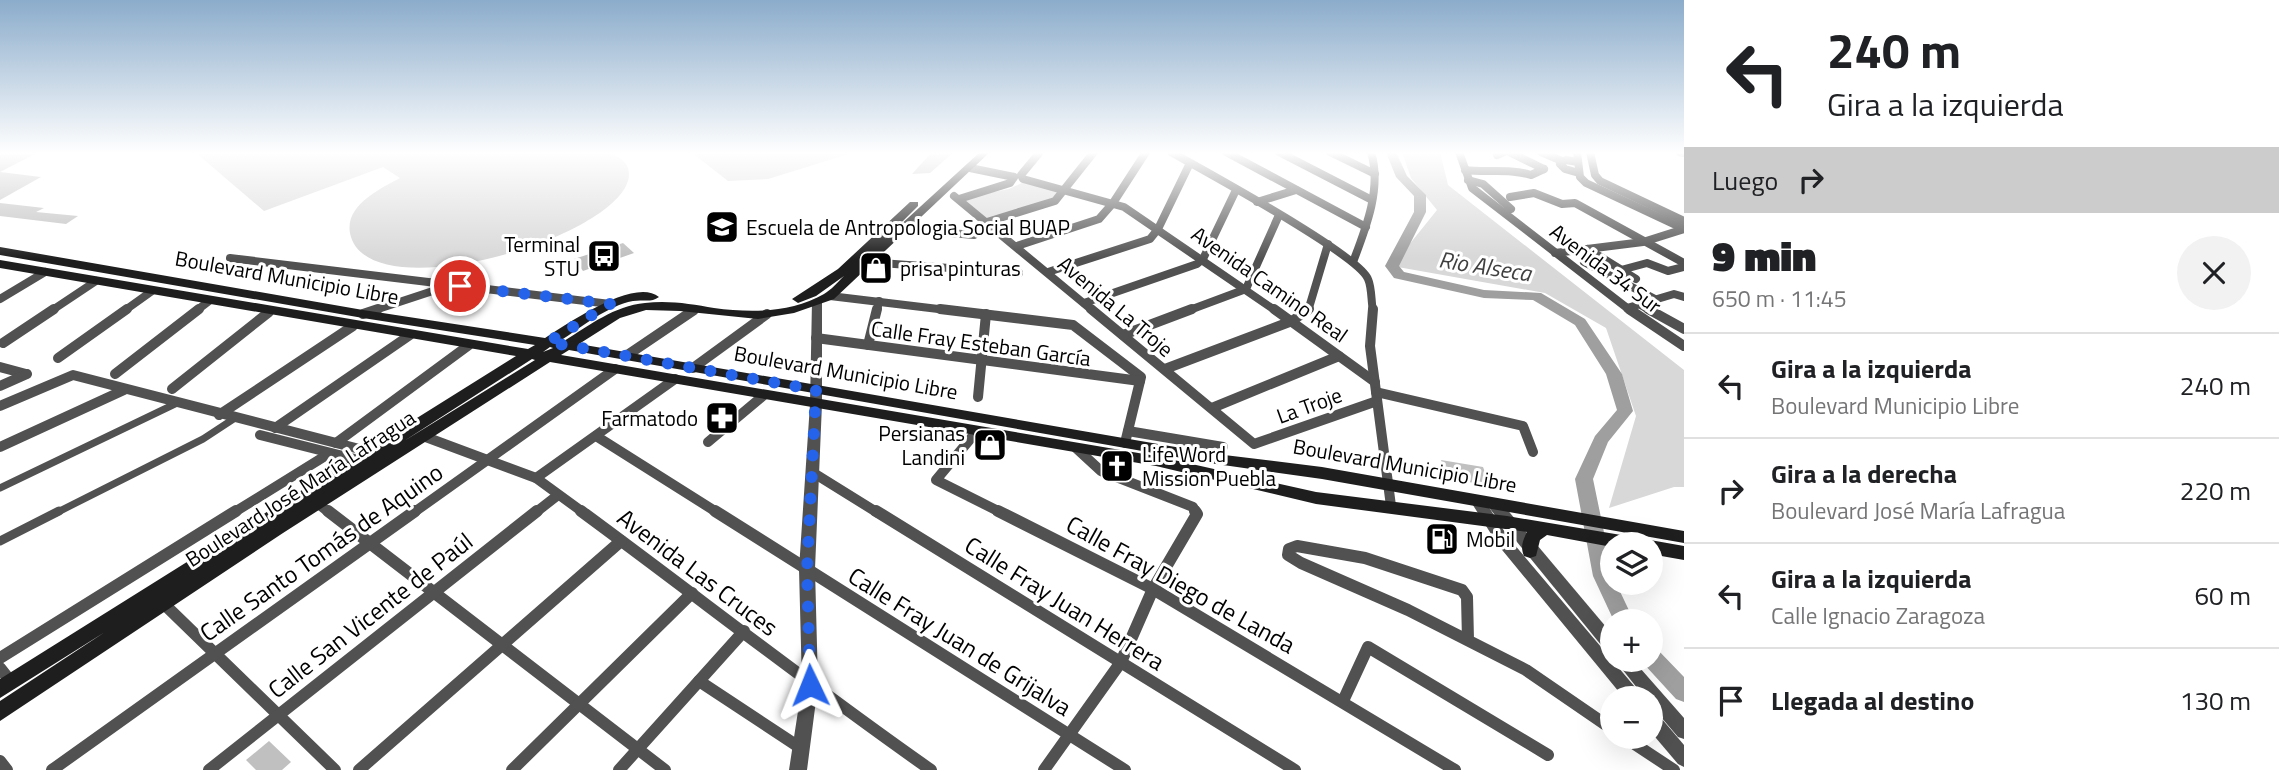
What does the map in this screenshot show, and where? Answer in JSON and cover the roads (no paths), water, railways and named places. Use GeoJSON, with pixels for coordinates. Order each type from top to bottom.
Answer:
{"type":"FeatureCollection","features":[{"type":"Feature","properties":{"kind":"main road"},"geometry":{"type":"LineString","coordinates":[[610,304],[631,298],[653,297],[743,307],[806,297],[831,280],[932,188]]}},
{"type":"Feature","properties":{"kind":"main road"},"geometry":{"type":"LineString","coordinates":[[568,346],[628,308],[655,306],[750,315],[767,314],[803,307],[830,296],[945,188]]}},
{"type":"Feature","properties":{"kind":"main road","name":"Boulevard Municipio Libre"},"geometry":{"type":"LineString","coordinates":[[0,251],[363,314],[548,350],[615,369],[764,395],[816,397],[1126,437],[1387,485],[1600,532]]}},
{"type":"Feature","properties":{"kind":"main road","name":"Boulevard Municipio Libre"},"geometry":{"type":"LineString","coordinates":[[0,264],[269,312],[529,354],[568,346],[626,356],[693,368],[977,431],[1156,461],[1316,498],[1391,506],[1487,509],[1507,522],[1547,529],[1574,526]]}},
{"type":"Feature","properties":{"kind":"main road","name":"Boulevard José María Lafragua"},"geometry":{"type":"LineString","coordinates":[[0,712],[423,436],[610,304]]}},
{"type":"Feature","properties":{"kind":"main road","name":"Boulevard José María Lafragua"},"geometry":{"type":"LineString","coordinates":[[6,686],[529,354]]}},
{"type":"Feature","properties":{"kind":"main road"},"geometry":{"type":"LineString","coordinates":[[1531,551],[1530,540],[1534,534],[1547,529]]}},
{"type":"Feature","properties":{"kind":"main road","name":"Boulevard Municipio Libre"},"geometry":{"type":"LineString","coordinates":[[1663,537],[1684,537]]}},
{"type":"Feature","properties":{"kind":"main road"},"geometry":{"type":"LineString","coordinates":[[1663,549],[1684,553]]}},
{"type":"Feature","properties":{"kind":"street","name":"Avenida La Troje"},"geometry":{"type":"LineString","coordinates":[[991,188],[957,197],[1254,444]]}},
{"type":"Feature","properties":{"kind":"street","name":"Avenida Camino Real"},"geometry":{"type":"LineString","coordinates":[[1057,188],[1113,203],[1158,229],[1339,356],[1376,392]]}},
{"type":"Feature","properties":{"kind":"street"},"geometry":{"type":"LineString","coordinates":[[1017,246],[1097,220],[1123,188]]}},
{"type":"Feature","properties":{"kind":"street"},"geometry":{"type":"LineString","coordinates":[[1048,272],[1147,240],[1158,229],[1178,188]]}},
{"type":"Feature","properties":{"kind":"street"},"geometry":{"type":"LineString","coordinates":[[1232,188],[1328,244],[1353,262],[1368,278],[1373,298],[1370,346],[1391,506]]}},
{"type":"Feature","properties":{"kind":"street"},"geometry":{"type":"LineString","coordinates":[[1292,188],[1366,227]]}},
{"type":"Feature","properties":{"kind":"street"},"geometry":{"type":"LineString","coordinates":[[1347,188],[1370,200]]}},
{"type":"Feature","properties":{"kind":"street"},"geometry":{"type":"LineString","coordinates":[[1353,262],[1366,227],[1373,188]]}},
{"type":"Feature","properties":{"kind":"street","name":"Avenida 34 Sur"},"geometry":{"type":"LineString","coordinates":[[1472,188],[1627,308],[1684,346]]}},
{"type":"Feature","properties":{"kind":"street"},"geometry":{"type":"LineString","coordinates":[[1595,188],[1684,229]]}},
{"type":"Feature","properties":{"kind":"street"},"geometry":{"type":"LineString","coordinates":[[1615,188],[1684,221]]}},
{"type":"Feature","properties":{"kind":"street"},"geometry":{"type":"LineString","coordinates":[[987,222],[1054,202],[1065,190]]}},
{"type":"Feature","properties":{"kind":"street"},"geometry":{"type":"LineString","coordinates":[[1084,303],[1193,267],[1203,259],[1236,190]]}},
{"type":"Feature","properties":{"kind":"street"},"geometry":{"type":"LineString","coordinates":[[1257,202],[1296,190]]}},
{"type":"Feature","properties":{"kind":"street"},"geometry":{"type":"LineString","coordinates":[[1510,197],[1534,192],[1562,204],[1572,202],[1684,265]]}},
{"type":"Feature","properties":{"kind":"street"},"geometry":{"type":"LineString","coordinates":[[1123,335],[1246,289],[1279,215]]}},
{"type":"Feature","properties":{"kind":"street"},"geometry":{"type":"LineString","coordinates":[[902,229],[974,234]]}},
{"type":"Feature","properties":{"kind":"street"},"geometry":{"type":"LineString","coordinates":[[1555,253],[1643,242],[1684,229]]}},
{"type":"Feature","properties":{"kind":"street"},"geometry":{"type":"LineString","coordinates":[[1165,369],[1292,321],[1310,309],[1328,244]]}},
{"type":"Feature","properties":{"kind":"street"},"geometry":{"type":"LineString","coordinates":[[1587,249],[1636,279],[1625,283]]}},
{"type":"Feature","properties":{"kind":"street"},"geometry":{"type":"LineString","coordinates":[[230,258],[610,304]]}},
{"type":"Feature","properties":{"kind":"street"},"geometry":{"type":"LineString","coordinates":[[1584,261],[1654,299]]}},
{"type":"Feature","properties":{"kind":"street"},"geometry":{"type":"LineString","coordinates":[[867,262],[1019,273]]}},
{"type":"Feature","properties":{"kind":"street"},"geometry":{"type":"LineString","coordinates":[[1621,270],[1647,263],[1668,271],[1684,265]]}},
{"type":"Feature","properties":{"kind":"street"},"geometry":{"type":"LineString","coordinates":[[0,299],[45,272]]}},
{"type":"Feature","properties":{"kind":"street"},"geometry":{"type":"LineString","coordinates":[[363,314],[451,285],[467,275]]}},
{"type":"Feature","properties":{"kind":"street"},"geometry":{"type":"LineString","coordinates":[[3,342],[96,281]]}},
{"type":"Feature","properties":{"kind":"street"},"geometry":{"type":"LineString","coordinates":[[58,358],[152,291]]}},
{"type":"Feature","properties":{"kind":"street"},"geometry":{"type":"LineString","coordinates":[[1627,308],[1674,294],[1684,297]]}},
{"type":"Feature","properties":{"kind":"street"},"geometry":{"type":"LineString","coordinates":[[830,296],[1073,325],[1141,377],[1126,437],[1223,447]]}},
{"type":"Feature","properties":{"kind":"street"},"geometry":{"type":"LineString","coordinates":[[115,373],[209,301]]}},
{"type":"Feature","properties":{"kind":"street"},"geometry":{"type":"LineString","coordinates":[[798,770],[810,685],[807,569],[816,397],[817,301]]}},
{"type":"Feature","properties":{"kind":"street"},"geometry":{"type":"LineString","coordinates":[[868,345],[879,301]]}},
{"type":"Feature","properties":{"kind":"street"},"geometry":{"type":"LineString","coordinates":[[1639,304],[1684,329]]}},
{"type":"Feature","properties":{"kind":"street"},"geometry":{"type":"LineString","coordinates":[[626,356],[694,310]]}},
{"type":"Feature","properties":{"kind":"street"},"geometry":{"type":"LineString","coordinates":[[172,389],[269,312]]}},
{"type":"Feature","properties":{"kind":"street"},"geometry":{"type":"LineString","coordinates":[[693,368],[767,314]]}},
{"type":"Feature","properties":{"kind":"street"},"geometry":{"type":"LineString","coordinates":[[978,397],[986,314]]}},
{"type":"Feature","properties":{"kind":"street"},"geometry":{"type":"LineString","coordinates":[[219,415],[353,326]]}},
{"type":"Feature","properties":{"kind":"street"},"geometry":{"type":"LineString","coordinates":[[1665,334],[1684,329]]}},
{"type":"Feature","properties":{"kind":"street"},"geometry":{"type":"LineString","coordinates":[[275,428],[410,335]]}},
{"type":"Feature","properties":{"kind":"street","name":"Calle Fray Esteban García"},"geometry":{"type":"LineString","coordinates":[[816,338],[980,362],[1140,381]]}},
{"type":"Feature","properties":{"kind":"street"},"geometry":{"type":"LineString","coordinates":[[333,448],[469,345]]}},
{"type":"Feature","properties":{"kind":"street"},"geometry":{"type":"LineString","coordinates":[[1212,408],[1339,356]]}},
{"type":"Feature","properties":{"kind":"street"},"geometry":{"type":"LineString","coordinates":[[0,366],[27,374],[0,385]]}},
{"type":"Feature","properties":{"kind":"street","name":"Calle Santo Tomás de Aquino"},"geometry":{"type":"LineString","coordinates":[[52,770],[615,369]]}},
{"type":"Feature","properties":{"kind":"street"},"geometry":{"type":"LineString","coordinates":[[0,406],[73,375],[275,428],[365,456]]}},
{"type":"Feature","properties":{"kind":"street"},"geometry":{"type":"LineString","coordinates":[[536,478],[675,379]]}},
{"type":"Feature","properties":{"kind":"street"},"geometry":{"type":"LineString","coordinates":[[0,447],[124,390]]}},
{"type":"Feature","properties":{"kind":"street"},"geometry":{"type":"LineString","coordinates":[[1376,392],[1523,426],[1532,452]]}},
{"type":"Feature","properties":{"kind":"street","name":"La Troje"},"geometry":{"type":"LineString","coordinates":[[1254,444],[1376,392]]}},
{"type":"Feature","properties":{"kind":"street"},"geometry":{"type":"LineString","coordinates":[[708,442],[764,395]]}},
{"type":"Feature","properties":{"kind":"street"},"geometry":{"type":"LineString","coordinates":[[0,488],[177,403]]}},
{"type":"Feature","properties":{"kind":"street"},"geometry":{"type":"LineString","coordinates":[[0,541],[203,439],[235,418]]}},
{"type":"Feature","properties":{"kind":"street","name":"Calle Fray Diego de Landa"},"geometry":{"type":"LineString","coordinates":[[977,431],[936,480],[1153,589],[1455,770]]}},
{"type":"Feature","properties":{"kind":"street","name":"Boulevard José María Lafragua"},"geometry":{"type":"LineString","coordinates":[[260,435],[333,448]]}},
{"type":"Feature","properties":{"kind":"street","name":"Avenida Las Cruces"},"geometry":{"type":"LineString","coordinates":[[423,436],[536,478],[744,631],[810,685],[931,770]]}},
{"type":"Feature","properties":{"kind":"street","name":"Calle Fray Juan de Grijalva"},"geometry":{"type":"LineString","coordinates":[[596,436],[1125,770]]}},
{"type":"Feature","properties":{"kind":"street","name":"Boulevard José María Lafragua"},"geometry":{"type":"LineString","coordinates":[[0,658],[333,448]]}},
{"type":"Feature","properties":{"kind":"street"},"geometry":{"type":"LineString","coordinates":[[1044,770],[1121,663],[1153,589],[1197,511],[1101,471],[1076,448]]}},
{"type":"Feature","properties":{"kind":"street","name":"Calle Fray Juan Herrera"},"geometry":{"type":"LineString","coordinates":[[812,472],[1295,770]]}},
{"type":"Feature","properties":{"kind":"street","name":"Calle San Vicente de Paúl"},"geometry":{"type":"LineString","coordinates":[[209,770],[558,495]]}},
{"type":"Feature","properties":{"kind":"street"},"geometry":{"type":"LineString","coordinates":[[317,503],[665,770]]}},
{"type":"Feature","properties":{"kind":"street"},"geometry":{"type":"LineString","coordinates":[[1487,509],[1503,541],[1624,686]]}},
{"type":"Feature","properties":{"kind":"street"},"geometry":{"type":"LineString","coordinates":[[1507,522],[1600,632]]}},
{"type":"Feature","properties":{"kind":"street"},"geometry":{"type":"LineString","coordinates":[[359,770],[621,541]]}},
{"type":"Feature","properties":{"kind":"street"},"geometry":{"type":"LineString","coordinates":[[1468,640],[1467,597],[1462,590],[1365,558],[1297,546],[1289,549],[1288,555],[1301,563],[1408,610],[1526,670],[1600,721]]}},
{"type":"Feature","properties":{"kind":"street"},"geometry":{"type":"LineString","coordinates":[[512,770],[692,593]]}},
{"type":"Feature","properties":{"kind":"street"},"geometry":{"type":"LineString","coordinates":[[164,604],[335,770]]}},
{"type":"Feature","properties":{"kind":"street"},"geometry":{"type":"LineString","coordinates":[[619,770],[744,631]]}},
{"type":"Feature","properties":{"kind":"street"},"geometry":{"type":"LineString","coordinates":[[1343,701],[1368,647],[1548,755]]}},
{"type":"Feature","properties":{"kind":"street"},"geometry":{"type":"LineString","coordinates":[[0,667],[6,686]]}},
{"type":"Feature","properties":{"kind":"street"},"geometry":{"type":"LineString","coordinates":[[1633,672],[1684,731]]}},
{"type":"Feature","properties":{"kind":"street"},"geometry":{"type":"LineString","coordinates":[[699,681],[802,749]]}},
{"type":"Feature","properties":{"kind":"street"},"geometry":{"type":"LineString","coordinates":[[1663,733],[1684,758]]}},
{"type":"Feature","properties":{"kind":"street"},"geometry":{"type":"LineString","coordinates":[[1642,749],[1674,770]]}},
{"type":"Feature","properties":{"kind":"street"},"geometry":{"type":"LineString","coordinates":[[0,761],[7,770]]}},
{"type":"Feature","properties":{"kind":"waterway","name":"Rio Alseca"},"geometry":{"type":"LineString","coordinates":[[1413,188],[1420,195],[1420,212],[1392,266],[1399,275],[1484,294],[1536,296],[1580,322],[1614,374],[1625,411],[1601,440],[1584,479],[1603,576],[1618,609]]}},
{"type":"Feature","properties":{"kind":"waterway","name":"Rio Alseca"},"geometry":{"type":"LineString","coordinates":[[1663,670],[1684,692]]}},
{"type":"Feature","properties":{"kind":"place","name":"Escuela de Antropologia Social BUAP"},"geometry":{"type":"Point","coordinates":[722,227]}},
{"type":"Feature","properties":{"kind":"place","name":"Terminal STU"},"geometry":{"type":"Point","coordinates":[604,256]}},
{"type":"Feature","properties":{"kind":"place","name":"prisa pinturas"},"geometry":{"type":"Point","coordinates":[876,268]}},
{"type":"Feature","properties":{"kind":"place","name":"Farmatodo"},"geometry":{"type":"Point","coordinates":[722,418]}},
{"type":"Feature","properties":{"kind":"place","name":"Persianas Landini"},"geometry":{"type":"Point","coordinates":[990,445]}},
{"type":"Feature","properties":{"kind":"place","name":"Life Word Mission Puebla"},"geometry":{"type":"Point","coordinates":[1117,466]}},
{"type":"Feature","properties":{"kind":"place","name":"Mobil"},"geometry":{"type":"Point","coordinates":[1442,539]}}]}
